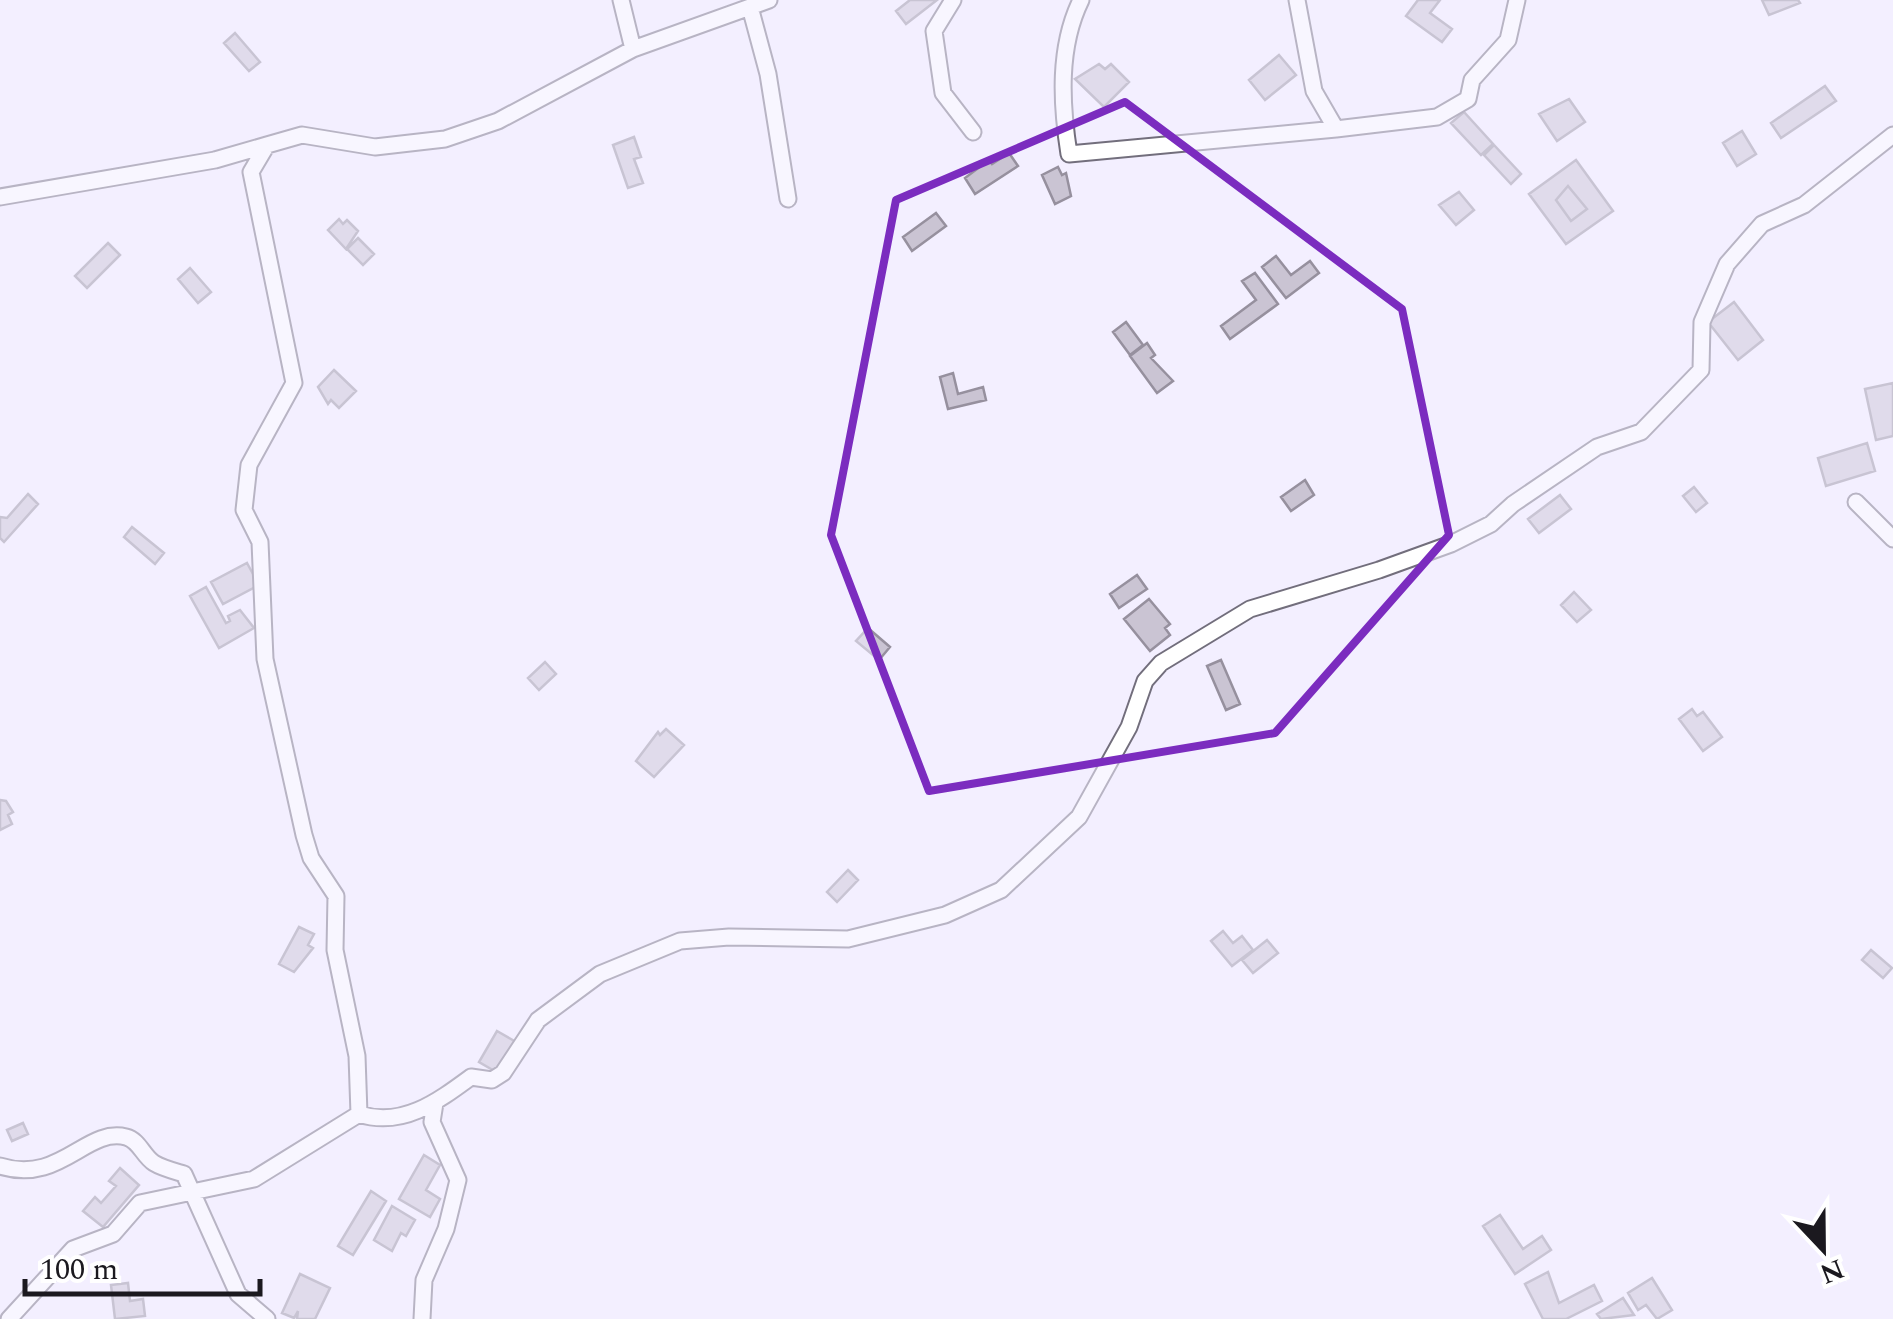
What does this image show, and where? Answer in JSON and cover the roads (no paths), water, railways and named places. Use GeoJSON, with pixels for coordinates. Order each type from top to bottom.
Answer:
{"type":"FeatureCollection","features":[{"type":"Feature","properties":{"kind":"street"},"geometry":{"type":"LineString","coordinates":[[621,0],[633,48]]}},
{"type":"Feature","properties":{"kind":"street"},"geometry":{"type":"LineString","coordinates":[[0,197],[216,160],[302,135],[374,147],[445,139],[498,121],[633,48],[769,0]]}},
{"type":"Feature","properties":{"kind":"street"},"geometry":{"type":"LineString","coordinates":[[953,0],[934,31],[943,92],[973,132]]}},
{"type":"Feature","properties":{"kind":"street"},"geometry":{"type":"LineString","coordinates":[[1081,0],[1065,32],[1064,122],[1069,154],[1437,117],[1468,99],[1472,80],[1508,40],[1517,0]]}},
{"type":"Feature","properties":{"kind":"street"},"geometry":{"type":"LineString","coordinates":[[1297,0],[1314,91],[1336,129]]}},
{"type":"Feature","properties":{"kind":"street"},"geometry":{"type":"LineString","coordinates":[[750,7],[768,74],[788,198]]}},
{"type":"Feature","properties":{"kind":"street"},"geometry":{"type":"LineString","coordinates":[[359,1114],[382,1122],[435,1104],[471,1077],[492,1080],[503,1073],[538,1020],[600,974],[680,941],[729,937],[848,939],[945,915],[1001,890],[1023,874],[1079,817],[1128,727],[1145,682],[1160,663],[1250,609],[1450,544],[1491,524],[1513,504],[1597,447],[1642,432],[1700,370],[1702,322],[1727,264],[1762,224],[1804,205],[1893,135]]}},
{"type":"Feature","properties":{"kind":"street"},"geometry":{"type":"LineString","coordinates":[[267,145],[251,172],[294,383],[250,465],[244,510],[260,542],[266,659],[304,835],[310,858],[336,896],[335,950],[357,1056],[359,1114]]}},
{"type":"Feature","properties":{"kind":"street"},"geometry":{"type":"LineString","coordinates":[[1856,502],[1893,539]]}},
{"type":"Feature","properties":{"kind":"street"},"geometry":{"type":"LineString","coordinates":[[422,1319],[424,1280],[446,1229],[458,1180],[432,1122],[435,1104]]}},
{"type":"Feature","properties":{"kind":"street"},"geometry":{"type":"LineString","coordinates":[[9,1319],[74,1249],[113,1234],[140,1203],[254,1179],[359,1114]]}},
{"type":"Feature","properties":{"kind":"street"},"geometry":{"type":"LineString","coordinates":[[0,1166],[42,1171],[104,1139],[122,1135],[132,1139],[153,1162],[184,1174],[238,1294],[267,1319]]}}]}
